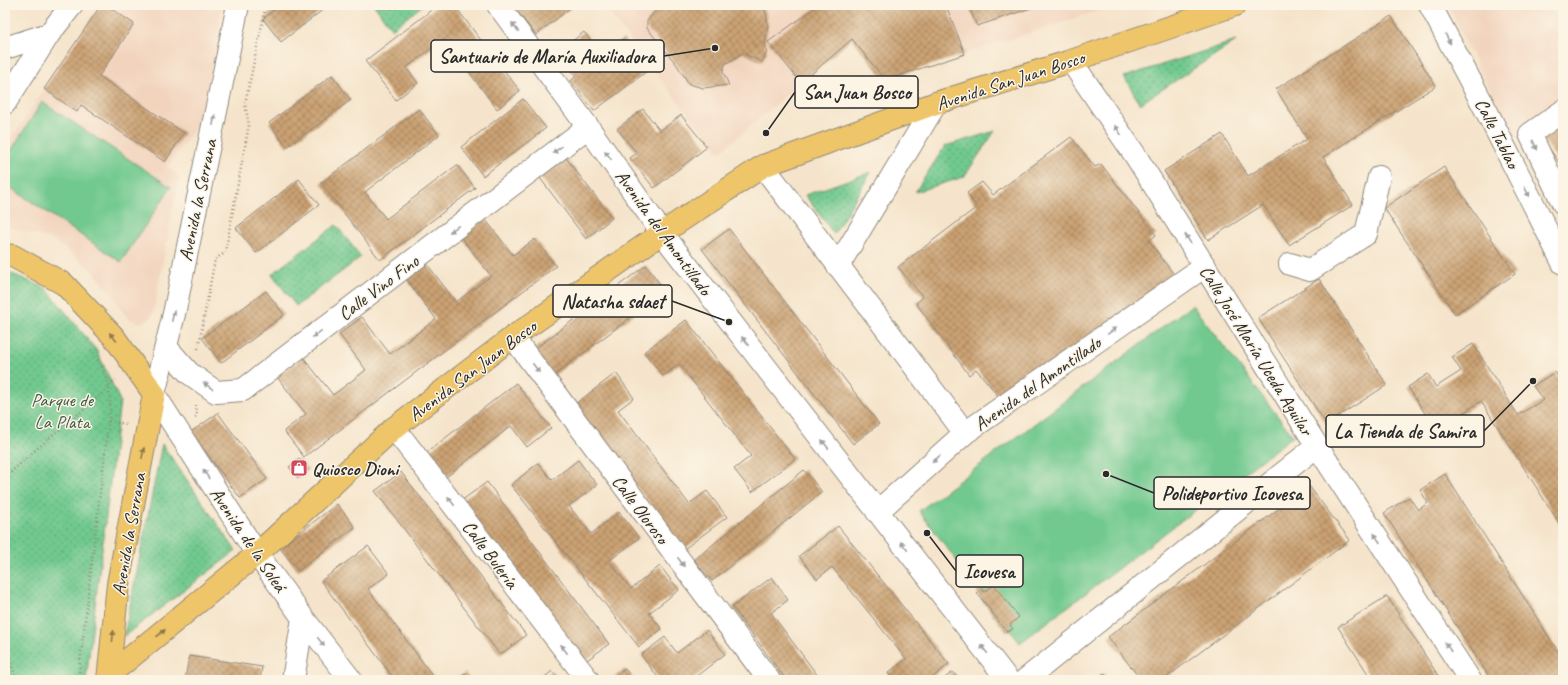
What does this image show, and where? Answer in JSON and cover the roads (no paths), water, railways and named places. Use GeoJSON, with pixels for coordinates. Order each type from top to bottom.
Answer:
{"type":"FeatureCollection","features":[{"type":"Feature","properties":{"kind":"main road","name":"Avenida San Juan Bosco"},"geometry":{"type":"LineString","coordinates":[[257,554],[394,428],[513,337],[662,233],[763,166],[936,103],[1071,61],[1235,5]]}},
{"type":"Feature","properties":{"kind":"main road"},"geometry":{"type":"LineString","coordinates":[[5,255],[13,256],[64,284],[114,337],[154,394]]}},
{"type":"Feature","properties":{"kind":"main road","name":"Avenida la Serrana"},"geometry":{"type":"LineString","coordinates":[[109,677],[118,584],[154,394]]}},
{"type":"Feature","properties":{"kind":"main road","name":"Avenida la Serrana"},"geometry":{"type":"LineString","coordinates":[[109,677],[257,554]]}},
{"type":"Feature","properties":{"kind":"street"},"geometry":{"type":"LineString","coordinates":[[5,103],[49,34],[72,5]]}},
{"type":"Feature","properties":{"kind":"street","name":"Avenida la Serrana"},"geometry":{"type":"LineString","coordinates":[[154,394],[174,314],[238,5]]}},
{"type":"Feature","properties":{"kind":"street","name":"Avenida del Amontillado"},"geometry":{"type":"LineString","coordinates":[[498,5],[588,127],[662,233],[1008,680]]}},
{"type":"Feature","properties":{"kind":"street","name":"Calle Tablao"},"geometry":{"type":"LineString","coordinates":[[1430,5],[1487,112],[1563,263]]}},
{"type":"Feature","properties":{"kind":"street"},"geometry":{"type":"LineString","coordinates":[[5,48],[49,34]]}},
{"type":"Feature","properties":{"kind":"street","name":"Calle José María Uceda Aguilar"},"geometry":{"type":"LineString","coordinates":[[1071,61],[1135,155],[1317,446],[1470,680]]}},
{"type":"Feature","properties":{"kind":"street"},"geometry":{"type":"LineString","coordinates":[[5,62],[8,63],[18,83]]}},
{"type":"Feature","properties":{"kind":"street"},"geometry":{"type":"LineString","coordinates":[[838,266],[936,103]]}},
{"type":"Feature","properties":{"kind":"street"},"geometry":{"type":"LineString","coordinates":[[1563,111],[1530,134],[1563,203]]}},
{"type":"Feature","properties":{"kind":"street","name":"Calle Vino Fino"},"geometry":{"type":"LineString","coordinates":[[166,347],[193,376],[216,392],[243,390],[588,127]]}},
{"type":"Feature","properties":{"kind":"street"},"geometry":{"type":"LineString","coordinates":[[763,166],[965,433]]}},
{"type":"Feature","properties":{"kind":"street"},"geometry":{"type":"LineString","coordinates":[[1290,264],[1310,270],[1366,234],[1379,177]]}},
{"type":"Feature","properties":{"kind":"street","name":"Avenida del Amontillado"},"geometry":{"type":"LineString","coordinates":[[877,512],[965,433],[1205,266]]}},
{"type":"Feature","properties":{"kind":"street","name":"Calle Oloroso"},"geometry":{"type":"LineString","coordinates":[[513,337],[769,680]]}},
{"type":"Feature","properties":{"kind":"street","name":"Avenida de la Soleá"},"geometry":{"type":"LineString","coordinates":[[154,394],[257,554],[303,618],[351,680]]}},
{"type":"Feature","properties":{"kind":"street","name":"Calle Bulería"},"geometry":{"type":"LineString","coordinates":[[394,428],[588,680]]}},
{"type":"Feature","properties":{"kind":"street"},"geometry":{"type":"LineString","coordinates":[[1025,680],[1317,446]]}},
{"type":"Feature","properties":{"kind":"street"},"geometry":{"type":"LineString","coordinates":[[294,680],[303,618]]}},
{"type":"Feature","properties":{"kind":"place","name":"Santuario de María Auxiliadora"},"geometry":{"type":"Point","coordinates":[715,48]}},
{"type":"Feature","properties":{"kind":"place","name":"San Juan Bosco"},"geometry":{"type":"Point","coordinates":[766,133]}},
{"type":"Feature","properties":{"kind":"place","name":"Natasha sdaet"},"geometry":{"type":"Point","coordinates":[729,322]}},
{"type":"Feature","properties":{"kind":"place","name":"La Tienda de Samira"},"geometry":{"type":"Point","coordinates":[1533,381]}},
{"type":"Feature","properties":{"kind":"place","name":"Quiosco Dioni"},"geometry":{"type":"Point","coordinates":[299,468]}},
{"type":"Feature","properties":{"kind":"place","name":"Polideportivo Icovesa"},"geometry":{"type":"Point","coordinates":[1106,474]}},
{"type":"Feature","properties":{"kind":"place","name":"Icovesa"},"geometry":{"type":"Point","coordinates":[927,533]}},
{"type":"Feature","properties":{"kind":"park label","name":"Parque de La Plata"},"geometry":{"type":"Point","coordinates":[62,410]}}]}
